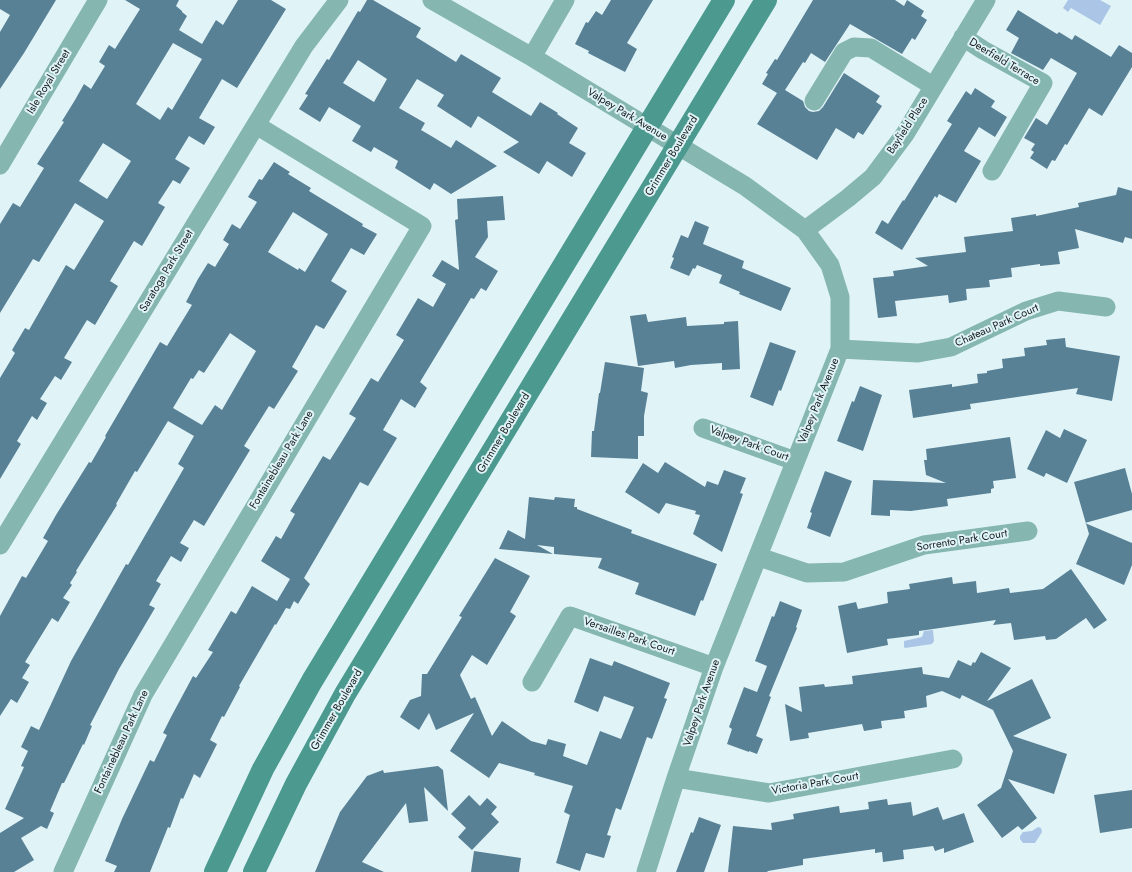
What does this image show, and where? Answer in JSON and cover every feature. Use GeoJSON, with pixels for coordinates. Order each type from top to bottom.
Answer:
{"type":"FeatureCollection","features":[{"type":"Feature","properties":{"kind":"main road"},"geometry":{"type":"LineString","coordinates":[[216,872],[263,769],[312,681],[648,128],[724,0]]}},
{"type":"Feature","properties":{"kind":"main road","name":"Grimmer Boulevard"},"geometry":{"type":"LineString","coordinates":[[254,872],[296,784],[345,694],[766,0]]}},
{"type":"Feature","properties":{"kind":"street","name":"Isle Royal Street"},"geometry":{"type":"LineString","coordinates":[[2,156],[98,0]]}},
{"type":"Feature","properties":{"kind":"street","name":"Saratoga Park Street"},"geometry":{"type":"LineString","coordinates":[[0,545],[304,46],[339,0]]}},
{"type":"Feature","properties":{"kind":"street","name":"Valpey Park Avenue"},"geometry":{"type":"LineString","coordinates":[[432,0],[532,57],[745,186],[805,230],[830,265],[840,297],[840,349],[714,666],[646,872]]}},
{"type":"Feature","properties":{"kind":"street"},"geometry":{"type":"LineString","coordinates":[[532,57],[565,0]]}},
{"type":"Feature","properties":{"kind":"street","name":"Bayfield Place"},"geometry":{"type":"LineString","coordinates":[[805,230],[873,177],[904,134],[986,0]]}},
{"type":"Feature","properties":{"kind":"street","name":"Deerfield Terrace"},"geometry":{"type":"LineString","coordinates":[[963,37],[983,50],[1043,83],[992,171]]}},
{"type":"Feature","properties":{"kind":"street"},"geometry":{"type":"LineString","coordinates":[[814,101],[844,52],[854,47],[871,48],[933,86]]}},
{"type":"Feature","properties":{"kind":"street","name":"Fontainebleau Park Lane"},"geometry":{"type":"LineString","coordinates":[[63,872],[143,695],[422,226],[256,126]]}},
{"type":"Feature","properties":{"kind":"street","name":"Chateau Park Court"},"geometry":{"type":"LineString","coordinates":[[840,349],[918,353],[951,347],[1026,311],[1058,301],[1106,307]]}},
{"type":"Feature","properties":{"kind":"street","name":"Valpey Park Court"},"geometry":{"type":"LineString","coordinates":[[703,428],[795,461]]}},
{"type":"Feature","properties":{"kind":"street","name":"Sorrento Park Court"},"geometry":{"type":"LineString","coordinates":[[758,557],[807,573],[844,572],[924,545],[1028,531]]}},
{"type":"Feature","properties":{"kind":"street","name":"Versailles Park Court"},"geometry":{"type":"LineString","coordinates":[[532,682],[570,616],[714,666]]}},
{"type":"Feature","properties":{"kind":"street","name":"Victoria Park Court"},"geometry":{"type":"LineString","coordinates":[[676,778],[768,793],[954,759]]}},
{"type":"Feature","properties":{"kind":"water"},"geometry":{"type":"Polygon","coordinates":[[[1068,0],[1100,0],[1111,6],[1100,25],[1071,8],[1068,12],[1063,8],[1068,0]]]}},
{"type":"Feature","properties":{"kind":"water"},"geometry":{"type":"Polygon","coordinates":[[[933,630],[934,641],[932,644],[904,647],[904,641],[922,637],[924,631],[933,630]]]}},
{"type":"Feature","properties":{"kind":"water"},"geometry":{"type":"Polygon","coordinates":[[[1038,827],[1041,828],[1042,832],[1035,843],[1023,843],[1020,836],[1023,832],[1032,831],[1038,827]]]}},
{"type":"Feature","properties":{"kind":"building"},"geometry":{"type":"Polygon","coordinates":[[[0,0],[56,0],[0,89],[0,32],[10,15],[0,9],[0,0]]]}},
{"type":"Feature","properties":{"kind":"building"},"geometry":{"type":"Polygon","coordinates":[[[125,0],[179,0],[176,6],[187,16],[179,30],[202,44],[216,20],[223,25],[238,0],[271,0],[286,9],[237,88],[222,79],[199,118],[215,127],[204,145],[189,136],[175,159],[190,168],[180,184],[173,180],[158,203],[165,207],[142,246],[134,241],[110,281],[118,286],[95,325],[87,320],[64,358],[72,362],[61,380],[55,376],[40,399],[47,403],[37,420],[32,416],[17,441],[21,444],[0,479],[0,378],[15,353],[12,350],[25,328],[29,330],[66,265],[74,270],[104,221],[75,203],[39,262],[33,259],[0,313],[0,224],[13,203],[20,207],[44,168],[37,164],[64,122],[62,121],[84,84],[91,89],[105,66],[99,62],[109,45],[115,49],[140,9],[125,0]],[[173,43],[136,104],[160,120],[168,107],[172,110],[202,59],[173,43]],[[103,143],[79,181],[107,199],[131,161],[103,143]]]}},
{"type":"Feature","properties":{"kind":"building"},"geometry":{"type":"Polygon","coordinates":[[[367,0],[373,0],[421,28],[416,37],[456,62],[461,54],[501,78],[492,92],[531,116],[540,102],[578,128],[569,143],[586,153],[572,177],[547,161],[539,174],[503,152],[519,142],[478,116],[471,128],[437,106],[444,95],[417,79],[399,108],[425,123],[421,130],[451,148],[456,140],[497,166],[451,194],[434,183],[430,190],[395,168],[398,161],[374,147],[371,152],[352,141],[361,126],[329,107],[320,122],[299,109],[308,95],[305,94],[327,59],[329,60],[358,11],[360,12],[367,0]],[[358,60],[343,83],[374,102],[387,79],[358,60]]]}},
{"type":"Feature","properties":{"kind":"building"},"geometry":{"type":"Polygon","coordinates":[[[611,0],[653,0],[627,43],[637,49],[625,72],[588,53],[589,51],[575,44],[586,22],[588,23],[596,11],[602,15],[611,0]]]}},
{"type":"Feature","properties":{"kind":"building"},"geometry":{"type":"Polygon","coordinates":[[[813,0],[895,0],[904,6],[907,0],[924,11],[921,16],[927,20],[915,40],[912,38],[902,54],[850,24],[825,62],[811,53],[805,63],[803,62],[785,90],[803,101],[805,107],[809,111],[819,111],[823,107],[844,73],[880,96],[876,102],[882,106],[863,135],[858,132],[854,139],[836,128],[817,160],[757,124],[777,93],[762,84],[768,74],[766,73],[775,59],[777,60],[813,0]]]}},
{"type":"Feature","properties":{"kind":"building"},"geometry":{"type":"Polygon","coordinates":[[[1018,10],[1057,34],[1059,32],[1072,40],[1075,35],[1111,57],[1119,45],[1132,53],[1132,67],[1102,116],[1089,108],[1067,145],[1065,144],[1055,161],[1052,160],[1047,169],[1030,158],[1034,152],[1031,150],[1035,144],[1024,138],[1036,118],[1047,125],[1077,73],[1051,58],[1043,70],[1011,53],[1019,38],[1006,30],[1018,10]]]}},
{"type":"Feature","properties":{"kind":"building"},"geometry":{"type":"Polygon","coordinates":[[[975,88],[995,101],[991,107],[1007,117],[995,137],[979,127],[964,151],[981,161],[956,203],[939,194],[937,198],[935,196],[902,250],[875,233],[882,220],[888,224],[903,200],[904,201],[952,124],[947,121],[966,91],[971,95],[975,88]]]}},
{"type":"Feature","properties":{"kind":"building"},"geometry":{"type":"Polygon","coordinates":[[[274,162],[290,172],[288,174],[311,188],[309,191],[363,224],[362,226],[377,234],[364,255],[351,248],[331,281],[347,291],[324,329],[316,325],[292,367],[298,371],[274,409],[269,406],[244,446],[250,450],[204,526],[194,520],[180,543],[189,548],[181,562],[171,556],[156,581],[161,584],[149,605],[155,608],[119,669],[90,725],[92,726],[84,745],[83,744],[64,783],[62,783],[50,811],[54,813],[47,829],[41,826],[21,838],[34,860],[14,872],[0,872],[0,833],[24,818],[5,809],[24,767],[21,766],[28,751],[21,747],[31,726],[39,730],[71,661],[126,564],[128,565],[184,468],[178,464],[194,436],[168,421],[137,472],[135,471],[116,504],[117,505],[76,571],[77,572],[70,583],[72,585],[63,598],[70,602],[58,622],[52,618],[25,662],[30,665],[22,678],[29,682],[17,703],[11,699],[0,716],[0,616],[22,576],[26,578],[48,541],[43,538],[89,462],[91,463],[106,437],[105,436],[160,342],[167,346],[192,305],[186,302],[198,279],[208,263],[215,267],[229,244],[223,240],[232,224],[240,229],[257,202],[248,197],[259,179],[262,180],[274,162]],[[293,212],[268,252],[298,270],[299,268],[305,272],[328,234],[293,212]],[[230,333],[204,373],[199,370],[193,379],[191,378],[173,408],[202,425],[215,405],[222,410],[256,351],[230,333]]]}},
{"type":"Feature","properties":{"kind":"building"},"geometry":{"type":"Polygon","coordinates":[[[1118,187],[1132,191],[1132,239],[1125,237],[1123,243],[1075,229],[1079,248],[1058,252],[1060,264],[1040,266],[1040,264],[1011,268],[1012,277],[989,280],[990,287],[966,289],[967,300],[949,303],[948,295],[895,301],[897,316],[878,318],[873,278],[894,276],[893,271],[928,266],[915,258],[966,252],[964,237],[1013,231],[1011,218],[1036,214],[1036,216],[1079,207],[1078,203],[1116,195],[1118,187]]]}},
{"type":"Feature","properties":{"kind":"building"},"geometry":{"type":"Polygon","coordinates":[[[503,196],[505,220],[487,221],[488,237],[475,257],[498,271],[486,291],[481,288],[474,299],[471,298],[420,382],[427,388],[415,408],[401,399],[383,430],[397,438],[368,486],[360,482],[304,578],[310,584],[298,604],[294,601],[290,609],[286,608],[239,686],[240,687],[224,717],[222,716],[210,740],[217,744],[200,778],[194,774],[183,799],[181,798],[170,828],[168,827],[150,872],[114,872],[117,866],[105,861],[122,819],[150,760],[154,762],[167,735],[163,733],[193,676],[196,678],[213,652],[208,650],[231,611],[236,614],[252,586],[277,601],[290,579],[261,561],[276,536],[281,539],[295,514],[290,511],[323,456],[330,460],[356,418],[349,414],[371,378],[378,382],[404,340],[396,335],[418,298],[433,307],[446,284],[432,276],[442,260],[459,270],[455,220],[458,219],[457,199],[503,196]]]}},
{"type":"Feature","properties":{"kind":"building"},"geometry":{"type":"Polygon","coordinates":[[[695,221],[709,227],[703,244],[744,261],[742,268],[791,288],[781,311],[739,294],[740,292],[719,283],[722,275],[697,265],[695,269],[693,268],[689,276],[670,268],[674,258],[672,257],[681,235],[688,238],[695,221]]]}},
{"type":"Feature","properties":{"kind":"building"},"geometry":{"type":"Polygon","coordinates":[[[646,314],[648,322],[686,317],[687,326],[724,324],[724,322],[738,321],[740,369],[722,370],[722,363],[691,365],[675,368],[674,361],[638,366],[630,316],[646,314]]]}},
{"type":"Feature","properties":{"kind":"building"},"geometry":{"type":"Polygon","coordinates":[[[1065,338],[1066,347],[1120,356],[1112,401],[1076,394],[1078,388],[970,404],[971,409],[913,418],[909,390],[952,384],[952,387],[978,383],[977,374],[987,373],[987,371],[1003,368],[1002,359],[1025,356],[1024,348],[1047,345],[1046,340],[1065,338]]]}},
{"type":"Feature","properties":{"kind":"building"},"geometry":{"type":"Polygon","coordinates":[[[770,342],[796,351],[781,391],[779,390],[773,406],[750,397],[770,342]]]}},
{"type":"Feature","properties":{"kind":"building"},"geometry":{"type":"Polygon","coordinates":[[[605,362],[644,368],[641,391],[648,393],[644,416],[644,436],[638,436],[638,459],[591,457],[592,431],[594,431],[605,362]]]}},
{"type":"Feature","properties":{"kind":"building"},"geometry":{"type":"Polygon","coordinates":[[[860,386],[882,395],[863,451],[837,441],[852,401],[854,402],[860,386]]]}},
{"type":"Feature","properties":{"kind":"building"},"geometry":{"type":"Polygon","coordinates":[[[1064,429],[1087,440],[1067,483],[1046,473],[1044,477],[1027,469],[1046,430],[1060,438],[1064,429]]]}},
{"type":"Feature","properties":{"kind":"building"},"geometry":{"type":"Polygon","coordinates":[[[1010,437],[1016,478],[993,481],[994,488],[991,489],[991,493],[947,499],[948,506],[911,511],[890,510],[890,516],[871,515],[873,480],[946,483],[926,475],[924,460],[927,460],[926,449],[1010,437]]]}},
{"type":"Feature","properties":{"kind":"building"},"geometry":{"type":"Polygon","coordinates":[[[665,462],[705,487],[707,481],[718,485],[724,470],[746,478],[740,493],[743,494],[722,552],[693,534],[700,515],[695,514],[696,511],[666,503],[659,514],[625,492],[643,463],[658,473],[665,462]]]}},
{"type":"Feature","properties":{"kind":"building"},"geometry":{"type":"Polygon","coordinates":[[[1125,468],[1132,494],[1132,510],[1086,523],[1074,482],[1125,468]]]}},
{"type":"Feature","properties":{"kind":"building"},"geometry":{"type":"Polygon","coordinates":[[[825,471],[852,481],[830,537],[807,528],[812,513],[810,512],[825,471]]]}},
{"type":"Feature","properties":{"kind":"building"},"geometry":{"type":"Polygon","coordinates":[[[529,497],[554,500],[555,497],[575,499],[574,507],[577,507],[577,509],[632,530],[631,533],[717,564],[703,601],[701,600],[695,616],[635,594],[639,583],[598,568],[602,558],[554,554],[554,547],[537,545],[553,554],[499,549],[508,530],[525,539],[529,497]]]}},
{"type":"Feature","properties":{"kind":"building"},"geometry":{"type":"Polygon","coordinates":[[[1086,523],[1132,543],[1132,565],[1124,585],[1076,564],[1089,534],[1086,523]]]}},
{"type":"Feature","properties":{"kind":"building"},"geometry":{"type":"Polygon","coordinates":[[[495,558],[530,576],[510,612],[516,616],[487,665],[472,655],[460,675],[471,699],[475,697],[492,736],[502,721],[531,741],[546,745],[548,739],[566,744],[563,756],[587,765],[600,731],[621,739],[634,707],[604,696],[598,712],[574,702],[590,658],[612,666],[614,661],[670,683],[664,698],[667,699],[652,739],[647,737],[621,810],[616,808],[607,835],[611,836],[604,858],[586,853],[580,871],[556,863],[570,815],[564,812],[573,786],[499,763],[489,778],[450,751],[474,713],[436,730],[429,713],[419,730],[400,717],[410,700],[421,696],[422,674],[427,674],[462,617],[459,616],[495,558]]]}},
{"type":"Feature","properties":{"kind":"building"},"geometry":{"type":"Polygon","coordinates":[[[1071,569],[1107,620],[1094,629],[1086,618],[1056,639],[1046,640],[1045,636],[1014,640],[1011,623],[993,625],[996,620],[919,631],[919,635],[887,639],[888,645],[847,653],[838,606],[856,602],[858,609],[888,603],[887,592],[910,589],[909,584],[952,577],[953,584],[976,581],[977,593],[1009,588],[1010,593],[1043,589],[1071,569]]]}},
{"type":"Feature","properties":{"kind":"building"},"geometry":{"type":"Polygon","coordinates":[[[780,601],[802,610],[796,627],[797,628],[769,696],[771,697],[756,736],[763,739],[757,754],[727,744],[732,729],[729,727],[744,687],[757,692],[767,666],[755,661],[772,616],[774,617],[780,601]]]}},
{"type":"Feature","properties":{"kind":"building"},"geometry":{"type":"Polygon","coordinates":[[[981,652],[1011,668],[987,701],[1032,679],[1051,718],[1013,736],[1067,754],[1054,794],[1008,779],[1037,818],[1022,830],[1018,826],[1002,838],[977,805],[1001,788],[1013,751],[993,710],[962,695],[960,699],[942,691],[926,696],[927,707],[904,711],[905,718],[881,721],[882,728],[864,731],[862,724],[808,733],[809,738],[790,741],[785,704],[802,712],[799,687],[824,684],[825,687],[853,684],[852,676],[922,667],[923,674],[949,678],[958,660],[971,666],[973,662],[975,663],[981,652]]]}},
{"type":"Feature","properties":{"kind":"building"},"geometry":{"type":"Polygon","coordinates":[[[438,766],[443,770],[448,811],[424,787],[428,821],[409,823],[406,803],[362,862],[384,872],[315,872],[340,812],[367,776],[383,770],[384,773],[438,766]]]}},
{"type":"Feature","properties":{"kind":"building"},"geometry":{"type":"Polygon","coordinates":[[[1132,790],[1132,828],[1100,833],[1094,795],[1132,790]]]}},
{"type":"Feature","properties":{"kind":"building"},"geometry":{"type":"Polygon","coordinates":[[[469,795],[480,806],[487,798],[497,807],[491,814],[499,822],[472,850],[458,837],[466,828],[451,814],[469,795]]]}},
{"type":"Feature","properties":{"kind":"building"},"geometry":{"type":"Polygon","coordinates":[[[887,799],[888,805],[911,802],[913,816],[938,807],[943,820],[964,813],[974,842],[944,853],[944,848],[935,851],[933,846],[903,850],[904,859],[883,862],[882,852],[875,853],[875,849],[803,859],[803,865],[767,872],[728,872],[733,826],[772,830],[771,823],[794,819],[793,814],[839,806],[840,813],[869,809],[868,802],[887,799]]]}},
{"type":"Feature","properties":{"kind":"building"},"geometry":{"type":"Polygon","coordinates":[[[699,817],[721,825],[704,872],[676,872],[691,832],[693,833],[699,817]]]}},
{"type":"Feature","properties":{"kind":"building"},"geometry":{"type":"Polygon","coordinates":[[[474,851],[521,858],[519,872],[471,872],[474,851]]]}}]}
